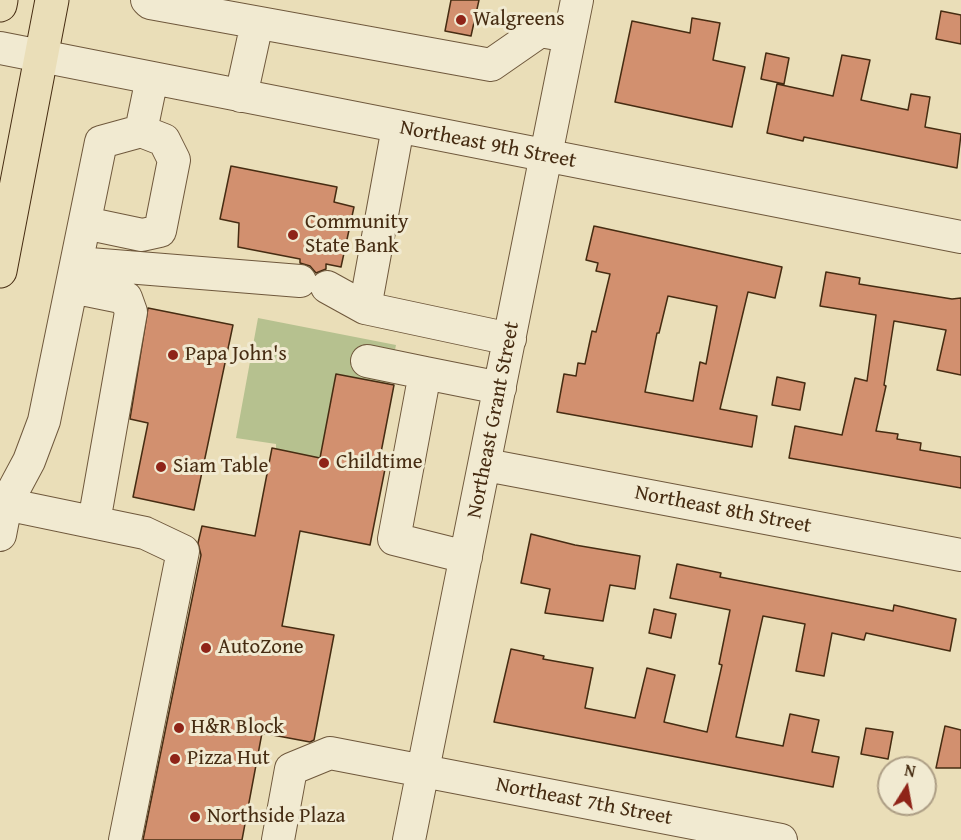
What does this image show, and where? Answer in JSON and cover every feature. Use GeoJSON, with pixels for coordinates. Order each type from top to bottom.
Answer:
{"type":"FeatureCollection","features":[{"type":"Feature","properties":{"kind":"main road"},"geometry":{"type":"LineString","coordinates":[[0,5],[1,0]]}},
{"type":"Feature","properties":{"kind":"main road"},"geometry":{"type":"LineString","coordinates":[[0,271],[19,52],[52,0]]}},
{"type":"Feature","properties":{"kind":"street"},"geometry":{"type":"LineString","coordinates":[[147,0],[257,23],[490,65],[540,31],[569,36]]}},
{"type":"Feature","properties":{"kind":"street","name":"Northeast Grant Street"},"geometry":{"type":"LineString","coordinates":[[409,840],[486,465],[577,0]]}},
{"type":"Feature","properties":{"kind":"street"},"geometry":{"type":"LineString","coordinates":[[241,96],[257,23]]}},
{"type":"Feature","properties":{"kind":"street","name":"Northeast 9th Street"},"geometry":{"type":"LineString","coordinates":[[19,52],[961,237]]}},
{"type":"Feature","properties":{"kind":"street"},"geometry":{"type":"LineString","coordinates":[[141,131],[152,78]]}},
{"type":"Feature","properties":{"kind":"street"},"geometry":{"type":"LineString","coordinates":[[365,308],[398,127]]}},
{"type":"Feature","properties":{"kind":"street"},"geometry":{"type":"LineString","coordinates":[[0,535],[3,503],[29,461],[44,421],[101,142],[141,131],[164,140],[174,160],[160,231],[142,235],[85,223]]}},
{"type":"Feature","properties":{"kind":"street"},"geometry":{"type":"LineString","coordinates":[[75,275],[313,284],[365,308],[510,339]]}},
{"type":"Feature","properties":{"kind":"street"},"geometry":{"type":"LineString","coordinates":[[75,275],[126,298],[131,312],[94,522]]}},
{"type":"Feature","properties":{"kind":"street"},"geometry":{"type":"LineString","coordinates":[[367,361],[500,388]]}},
{"type":"Feature","properties":{"kind":"street"},"geometry":{"type":"LineString","coordinates":[[425,373],[394,539],[466,557]]}},
{"type":"Feature","properties":{"kind":"street","name":"Northeast 8th Street"},"geometry":{"type":"LineString","coordinates":[[486,465],[961,555]]}},
{"type":"Feature","properties":{"kind":"street"},"geometry":{"type":"LineString","coordinates":[[3,503],[145,533],[183,551],[125,840]]}},
{"type":"Feature","properties":{"kind":"street","name":"Northeast 7th Street"},"geometry":{"type":"LineString","coordinates":[[278,840],[291,769],[330,753],[781,840]]}},
{"type":"Feature","properties":{"kind":"green space"},"geometry":{"type":"Polygon","coordinates":[[[258,318],[396,345],[388,384],[336,374],[320,458],[276,449],[276,444],[236,438],[258,318]]]}},
{"type":"Feature","properties":{"kind":"building","name":"Walgreens"},"geometry":{"type":"Polygon","coordinates":[[[451,0],[479,0],[471,36],[445,31],[451,0]]]}},
{"type":"Feature","properties":{"kind":"building"},"geometry":{"type":"Polygon","coordinates":[[[941,11],[961,15],[961,44],[936,39],[941,11]]]}},
{"type":"Feature","properties":{"kind":"building"},"geometry":{"type":"Polygon","coordinates":[[[692,18],[720,23],[713,60],[745,67],[732,127],[615,102],[632,21],[690,33],[692,18]]]}},
{"type":"Feature","properties":{"kind":"building"},"geometry":{"type":"Polygon","coordinates":[[[766,53],[789,58],[784,84],[761,79],[766,53]]]}},
{"type":"Feature","properties":{"kind":"building"},"geometry":{"type":"Polygon","coordinates":[[[842,55],[870,60],[861,100],[908,110],[911,94],[930,97],[925,127],[961,134],[957,168],[804,137],[803,141],[767,133],[777,84],[833,96],[842,55]]]}},
{"type":"Feature","properties":{"kind":"building","name":"Community State Bank"},"geometry":{"type":"Polygon","coordinates":[[[231,166],[337,187],[334,202],[354,207],[341,267],[326,264],[326,269],[316,273],[310,266],[300,263],[300,259],[238,247],[239,223],[220,219],[231,166]]]}},
{"type":"Feature","properties":{"kind":"building"},"geometry":{"type":"Polygon","coordinates":[[[594,226],[782,267],[775,298],[748,292],[720,409],[757,416],[752,447],[557,412],[564,374],[576,376],[578,363],[585,364],[592,331],[596,332],[610,274],[596,271],[598,263],[586,260],[594,226]],[[668,296],[659,333],[657,333],[645,392],[693,401],[700,362],[706,364],[717,306],[668,296]]]}},
{"type":"Feature","properties":{"kind":"building"},"geometry":{"type":"Polygon","coordinates":[[[826,272],[860,278],[859,284],[952,299],[961,298],[961,375],[937,370],[946,330],[894,321],[884,385],[886,386],[876,431],[898,434],[897,439],[921,443],[920,450],[961,457],[961,488],[789,458],[795,426],[842,435],[855,378],[867,381],[876,315],[820,306],[826,272]]]}},
{"type":"Feature","properties":{"kind":"building"},"geometry":{"type":"Polygon","coordinates":[[[148,308],[233,325],[194,510],[133,497],[148,423],[130,419],[148,308]]]}},
{"type":"Feature","properties":{"kind":"building"},"geometry":{"type":"Polygon","coordinates":[[[336,374],[394,385],[378,468],[385,469],[370,545],[300,531],[282,626],[334,635],[314,740],[310,742],[262,733],[242,840],[143,840],[201,555],[198,543],[202,526],[255,536],[272,448],[320,458],[336,374]]]}},
{"type":"Feature","properties":{"kind":"building"},"geometry":{"type":"Polygon","coordinates":[[[777,377],[805,383],[800,410],[772,405],[777,377]]]}},
{"type":"Feature","properties":{"kind":"building"},"geometry":{"type":"Polygon","coordinates":[[[531,534],[575,545],[640,556],[635,589],[610,585],[603,621],[545,613],[550,589],[521,583],[531,534]]]}},
{"type":"Feature","properties":{"kind":"building"},"geometry":{"type":"Polygon","coordinates":[[[677,564],[721,573],[720,577],[893,611],[894,605],[956,619],[950,651],[866,633],[864,640],[832,633],[824,676],[796,671],[805,624],[763,616],[736,737],[783,746],[790,714],[819,720],[812,752],[839,757],[833,787],[494,722],[511,649],[544,656],[543,659],[593,668],[585,708],[635,718],[647,668],[675,675],[664,722],[707,732],[722,665],[719,664],[730,610],[670,598],[677,564]]]}},
{"type":"Feature","properties":{"kind":"building"},"geometry":{"type":"Polygon","coordinates":[[[654,609],[676,614],[671,638],[649,633],[654,609]]]}},
{"type":"Feature","properties":{"kind":"building"},"geometry":{"type":"Polygon","coordinates":[[[945,726],[961,730],[961,768],[937,768],[945,726]]]}},
{"type":"Feature","properties":{"kind":"building"},"geometry":{"type":"Polygon","coordinates":[[[866,728],[893,732],[889,756],[861,754],[866,728]]]}},
{"type":"Feature","properties":{"kind":"place","name":"Walgreens"},"geometry":{"type":"Point","coordinates":[461,20]}},
{"type":"Feature","properties":{"kind":"place","name":"Community State Bank"},"geometry":{"type":"Point","coordinates":[293,235]}},
{"type":"Feature","properties":{"kind":"place","name":"Papa John's"},"geometry":{"type":"Point","coordinates":[173,355]}},
{"type":"Feature","properties":{"kind":"place","name":"Childtime"},"geometry":{"type":"Point","coordinates":[324,463]}},
{"type":"Feature","properties":{"kind":"place","name":"Siam Table"},"geometry":{"type":"Point","coordinates":[161,467]}},
{"type":"Feature","properties":{"kind":"place","name":"AutoZone"},"geometry":{"type":"Point","coordinates":[206,648]}},
{"type":"Feature","properties":{"kind":"place","name":"H&R Block"},"geometry":{"type":"Point","coordinates":[179,728]}},
{"type":"Feature","properties":{"kind":"place","name":"Pizza Hut"},"geometry":{"type":"Point","coordinates":[175,759]}},
{"type":"Feature","properties":{"kind":"place","name":"Northside Plaza"},"geometry":{"type":"Point","coordinates":[195,817]}}]}
